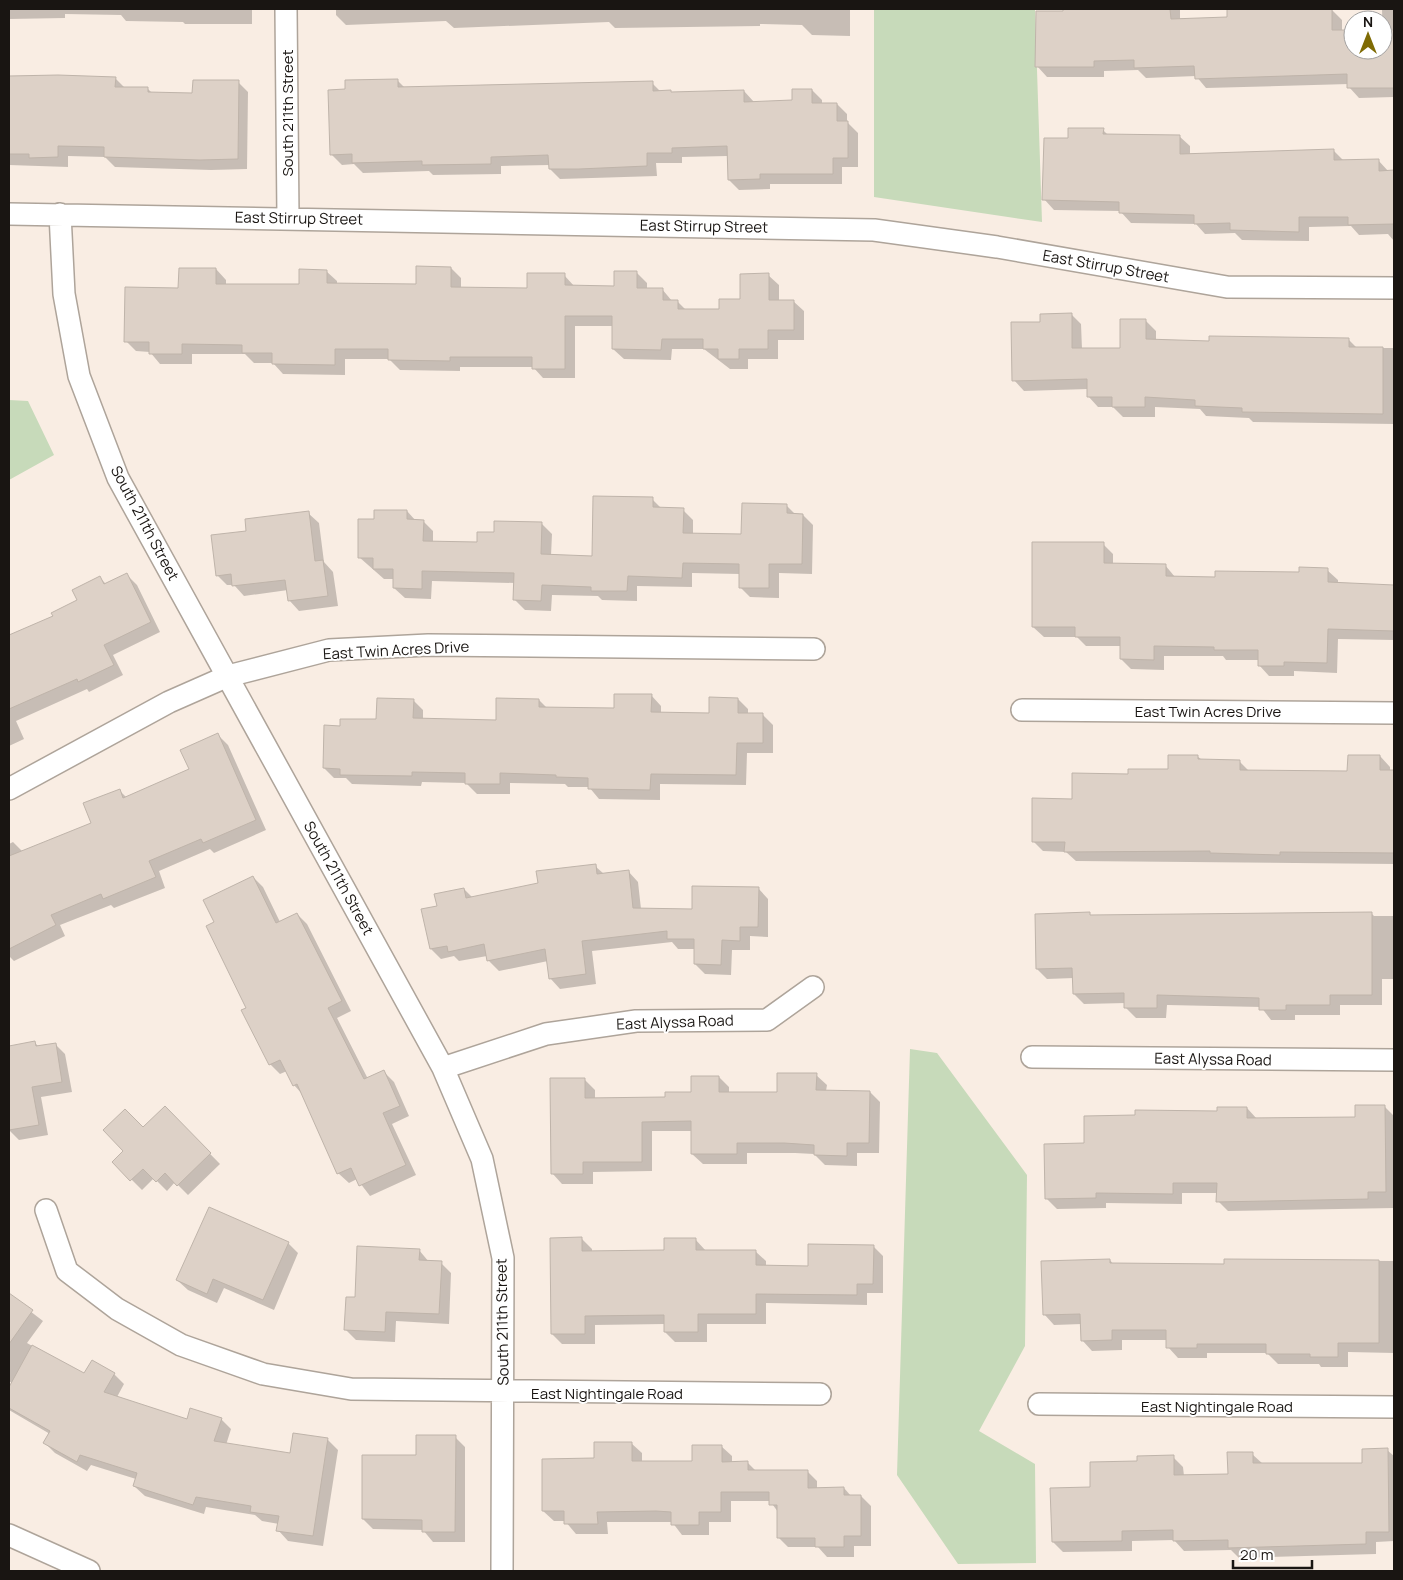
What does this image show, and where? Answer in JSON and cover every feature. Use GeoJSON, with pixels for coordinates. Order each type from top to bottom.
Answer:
{"type":"FeatureCollection","features":[{"type":"Feature","properties":{"kind":"street","name":"South 211th Street"},"geometry":{"type":"LineString","coordinates":[[286,9],[288,218]]}},
{"type":"Feature","properties":{"kind":"street","name":"East Stirrup Street"},"geometry":{"type":"LineString","coordinates":[[9,214],[874,230],[997,247],[1228,287],[1394,288]]}},
{"type":"Feature","properties":{"kind":"street","name":"South 211th Street"},"geometry":{"type":"LineString","coordinates":[[60,214],[64,294],[79,376],[118,478],[443,1068],[482,1160],[503,1258],[502,1571]]}},
{"type":"Feature","properties":{"kind":"street","name":"East Twin Acres Drive"},"geometry":{"type":"LineString","coordinates":[[9,789],[169,702],[228,676],[329,650],[418,646],[814,649]]}},
{"type":"Feature","properties":{"kind":"street","name":"East Twin Acres Drive"},"geometry":{"type":"LineString","coordinates":[[1022,710],[1394,713]]}},
{"type":"Feature","properties":{"kind":"street","name":"East Alyssa Road"},"geometry":{"type":"LineString","coordinates":[[443,1068],[555,1033],[636,1021],[767,1020],[813,987]]}},
{"type":"Feature","properties":{"kind":"street","name":"East Alyssa Road"},"geometry":{"type":"LineString","coordinates":[[1032,1057],[1394,1060]]}},
{"type":"Feature","properties":{"kind":"street","name":"East Nightingale Road"},"geometry":{"type":"LineString","coordinates":[[46,1210],[67,1271],[117,1309],[181,1345],[263,1374],[351,1389],[820,1394]]}},
{"type":"Feature","properties":{"kind":"street","name":"East Nightingale Road"},"geometry":{"type":"LineString","coordinates":[[1039,1404],[1394,1407]]}},
{"type":"Feature","properties":{"kind":"street"},"geometry":{"type":"LineString","coordinates":[[9,1534],[89,1571]]}},
{"type":"Feature","properties":{"kind":"green space"},"geometry":{"type":"Polygon","coordinates":[[[874,9],[1035,9],[1042,222],[874,197],[874,9]]]}},
{"type":"Feature","properties":{"kind":"green space"},"geometry":{"type":"Polygon","coordinates":[[[9,400],[28,401],[54,455],[9,480],[9,400]]]}},
{"type":"Feature","properties":{"kind":"green space"},"geometry":{"type":"Polygon","coordinates":[[[910,1049],[937,1053],[1027,1175],[1025,1346],[979,1431],[1035,1464],[1036,1563],[958,1564],[897,1475],[910,1049]]]}},
{"type":"Feature","properties":{"kind":"building"},"geometry":{"type":"Polygon","coordinates":[[[1063,9],[1170,9],[1171,19],[1227,17],[1227,9],[1332,9],[1332,30],[1343,30],[1343,60],[1393,60],[1394,30],[1394,88],[1347,88],[1347,74],[1195,79],[1194,66],[1134,68],[1134,60],[1094,61],[1094,67],[1035,67],[1036,11],[1063,11],[1063,9]]]}},
{"type":"Feature","properties":{"kind":"building"},"geometry":{"type":"Polygon","coordinates":[[[9,76],[116,77],[115,87],[148,87],[148,92],[192,93],[193,80],[239,80],[238,159],[200,160],[104,157],[104,147],[58,146],[58,157],[29,158],[29,154],[9,154],[9,76]]]}},
{"type":"Feature","properties":{"kind":"building"},"geometry":{"type":"Polygon","coordinates":[[[398,79],[398,87],[653,81],[653,91],[744,90],[744,102],[792,100],[792,89],[812,89],[812,103],[837,103],[837,121],[848,121],[848,158],[833,158],[833,174],[760,174],[760,179],[728,180],[727,146],[672,148],[672,153],[647,153],[647,166],[579,169],[549,169],[548,155],[491,157],[491,164],[422,165],[422,161],[352,163],[352,154],[330,155],[328,90],[345,89],[345,80],[398,79]]]}},
{"type":"Feature","properties":{"kind":"building"},"geometry":{"type":"Polygon","coordinates":[[[1068,128],[1104,128],[1103,134],[1180,135],[1180,154],[1334,149],[1334,160],[1379,159],[1379,171],[1394,170],[1394,224],[1348,225],[1348,217],[1299,217],[1299,232],[1230,230],[1230,223],[1194,224],[1194,215],[1119,213],[1119,202],[1042,200],[1044,138],[1068,138],[1068,128]]]}},
{"type":"Feature","properties":{"kind":"building"},"geometry":{"type":"Polygon","coordinates":[[[416,266],[451,267],[451,287],[527,288],[527,273],[565,273],[565,285],[614,286],[614,271],[637,271],[637,288],[663,288],[663,300],[678,300],[678,309],[719,309],[719,299],[740,299],[740,274],[769,273],[769,300],[794,300],[794,330],[768,330],[768,349],[739,349],[739,359],[718,359],[718,349],[703,349],[703,339],[662,339],[661,350],[612,349],[612,316],[565,316],[565,369],[532,369],[532,357],[450,357],[450,361],[388,360],[388,349],[335,349],[335,365],[272,364],[272,353],[242,353],[242,345],[182,344],[182,354],[149,354],[149,342],[124,342],[125,287],[178,288],[179,268],[216,268],[216,284],[299,284],[299,269],[327,270],[327,283],[416,284],[416,266]]]}},
{"type":"Feature","properties":{"kind":"building"},"geometry":{"type":"Polygon","coordinates":[[[1072,313],[1072,348],[1120,348],[1120,319],[1146,319],[1146,339],[1209,341],[1209,336],[1349,338],[1349,347],[1383,347],[1383,414],[1242,412],[1242,408],[1195,406],[1195,400],[1145,397],[1145,407],[1112,407],[1112,397],[1087,397],[1087,379],[1012,381],[1011,322],[1040,322],[1040,314],[1072,313]]]}},
{"type":"Feature","properties":{"kind":"building"},"geometry":{"type":"Polygon","coordinates":[[[593,496],[653,497],[653,507],[684,508],[683,533],[741,534],[742,503],[787,504],[787,513],[803,514],[802,564],[769,564],[769,588],[739,588],[739,564],[683,563],[682,578],[628,576],[627,591],[591,591],[591,587],[542,585],[541,601],[513,600],[514,573],[422,571],[422,589],[393,588],[393,569],[373,569],[373,558],[358,558],[358,519],[374,519],[374,510],[407,510],[407,519],[424,520],[423,541],[477,542],[477,532],[494,532],[494,521],[542,522],[541,554],[592,556],[593,496]]]}},
{"type":"Feature","properties":{"kind":"building"},"geometry":{"type":"Polygon","coordinates":[[[309,511],[315,561],[323,560],[328,596],[288,601],[285,580],[232,586],[231,574],[216,576],[211,535],[246,531],[245,519],[309,511]]]}},
{"type":"Feature","properties":{"kind":"building"},"geometry":{"type":"Polygon","coordinates":[[[1032,542],[1104,542],[1104,563],[1166,564],[1166,576],[1215,577],[1215,571],[1299,572],[1299,567],[1328,568],[1328,582],[1394,585],[1394,631],[1328,629],[1327,663],[1284,662],[1284,666],[1258,666],[1258,650],[1214,650],[1214,647],[1154,646],[1154,660],[1120,659],[1120,637],[1075,637],[1075,627],[1032,627],[1032,542]]]}},
{"type":"Feature","properties":{"kind":"building"},"geometry":{"type":"Polygon","coordinates":[[[127,573],[151,622],[104,645],[114,665],[78,682],[77,679],[9,709],[9,635],[53,616],[51,613],[77,600],[72,590],[100,576],[104,584],[127,573]]]}},
{"type":"Feature","properties":{"kind":"building"},"geometry":{"type":"Polygon","coordinates":[[[614,694],[652,694],[651,712],[709,713],[709,697],[738,698],[738,713],[763,713],[763,743],[737,743],[736,775],[651,774],[650,790],[588,789],[588,778],[556,777],[556,775],[500,773],[500,784],[465,784],[465,773],[412,772],[412,776],[340,775],[340,769],[323,768],[324,725],[340,726],[340,719],[376,719],[377,698],[414,699],[413,718],[496,720],[496,698],[539,699],[539,707],[614,708],[614,694]]]}},
{"type":"Feature","properties":{"kind":"building"},"geometry":{"type":"Polygon","coordinates":[[[218,733],[256,820],[203,843],[201,839],[149,861],[156,877],[103,899],[101,894],[51,915],[56,925],[9,949],[9,856],[91,823],[83,803],[120,789],[123,798],[189,769],[180,750],[218,733]]]}},
{"type":"Feature","properties":{"kind":"building"},"geometry":{"type":"Polygon","coordinates":[[[1168,755],[1198,755],[1198,759],[1240,760],[1240,770],[1347,771],[1348,755],[1380,755],[1380,770],[1394,770],[1394,853],[1280,852],[1280,855],[1210,853],[1210,851],[1064,852],[1065,842],[1032,842],[1032,798],[1072,799],[1072,773],[1128,774],[1128,769],[1168,769],[1168,755]]]}},
{"type":"Feature","properties":{"kind":"building"},"geometry":{"type":"Polygon","coordinates":[[[596,864],[597,874],[629,870],[633,908],[692,909],[692,886],[759,887],[758,927],[740,927],[740,941],[722,940],[721,965],[694,964],[694,939],[667,939],[667,931],[582,941],[586,974],[549,979],[545,949],[487,961],[484,944],[448,952],[447,946],[430,949],[421,909],[437,906],[434,894],[464,888],[466,898],[538,883],[536,871],[596,864]]]}},
{"type":"Feature","properties":{"kind":"building"},"geometry":{"type":"Polygon","coordinates":[[[253,876],[276,923],[297,913],[342,1001],[328,1008],[364,1079],[384,1070],[400,1106],[383,1113],[406,1165],[359,1186],[351,1168],[337,1174],[297,1084],[293,1086],[280,1060],[269,1065],[241,1010],[246,1008],[206,926],[214,922],[203,900],[253,876]]]}},
{"type":"Feature","properties":{"kind":"building"},"geometry":{"type":"Polygon","coordinates":[[[1090,912],[1090,915],[1372,912],[1372,995],[1330,995],[1330,1005],[1286,1005],[1286,1010],[1259,1010],[1259,998],[1157,995],[1157,1008],[1124,1008],[1124,993],[1073,994],[1072,968],[1036,969],[1035,914],[1090,912]]]}},
{"type":"Feature","properties":{"kind":"building"},"geometry":{"type":"Polygon","coordinates":[[[35,1041],[36,1046],[56,1043],[62,1082],[32,1087],[39,1125],[9,1130],[9,1046],[35,1041]]]}},
{"type":"Feature","properties":{"kind":"building"},"geometry":{"type":"Polygon","coordinates":[[[777,1073],[817,1073],[816,1090],[870,1091],[869,1143],[847,1143],[847,1156],[814,1155],[814,1145],[784,1143],[737,1143],[737,1154],[691,1154],[691,1121],[642,1122],[642,1162],[583,1162],[583,1174],[551,1174],[550,1078],[585,1078],[585,1098],[665,1097],[665,1092],[691,1092],[691,1076],[719,1076],[719,1092],[777,1092],[777,1073]]]}},
{"type":"Feature","properties":{"kind":"building"},"geometry":{"type":"Polygon","coordinates":[[[1355,1105],[1385,1105],[1386,1192],[1368,1192],[1368,1199],[1216,1202],[1217,1183],[1173,1183],[1173,1194],[1096,1193],[1096,1198],[1045,1199],[1044,1144],[1084,1143],[1084,1116],[1135,1115],[1135,1110],[1217,1111],[1217,1107],[1247,1107],[1247,1118],[1355,1117],[1355,1105]]]}},
{"type":"Feature","properties":{"kind":"building"},"geometry":{"type":"Polygon","coordinates":[[[165,1106],[211,1153],[177,1186],[165,1173],[156,1182],[143,1169],[130,1181],[112,1162],[123,1151],[103,1130],[125,1109],[143,1127],[165,1106]]]}},
{"type":"Feature","properties":{"kind":"building"},"geometry":{"type":"Polygon","coordinates":[[[209,1207],[289,1242],[263,1300],[213,1279],[207,1294],[176,1280],[209,1207]]]}},
{"type":"Feature","properties":{"kind":"building"},"geometry":{"type":"Polygon","coordinates":[[[582,1237],[582,1251],[664,1250],[664,1238],[696,1238],[696,1250],[756,1250],[756,1265],[808,1266],[808,1244],[874,1245],[873,1284],[857,1284],[857,1295],[756,1294],[756,1314],[698,1314],[698,1332],[664,1332],[664,1315],[585,1316],[585,1334],[551,1334],[550,1238],[582,1237]]]}},
{"type":"Feature","properties":{"kind":"building"},"geometry":{"type":"Polygon","coordinates":[[[357,1246],[420,1249],[419,1260],[442,1261],[439,1314],[386,1312],[385,1332],[344,1330],[346,1297],[355,1297],[357,1246]]]}},
{"type":"Feature","properties":{"kind":"building"},"geometry":{"type":"Polygon","coordinates":[[[1110,1259],[1110,1263],[1224,1264],[1224,1259],[1379,1260],[1379,1343],[1338,1343],[1338,1357],[1310,1357],[1310,1354],[1266,1354],[1266,1344],[1197,1344],[1197,1348],[1166,1348],[1166,1330],[1112,1330],[1112,1340],[1081,1341],[1080,1314],[1043,1315],[1041,1261],[1110,1259]]]}},
{"type":"Feature","properties":{"kind":"building"},"geometry":{"type":"Polygon","coordinates":[[[9,1293],[33,1310],[9,1344],[9,1293]]]}},
{"type":"Feature","properties":{"kind":"building"},"geometry":{"type":"Polygon","coordinates":[[[32,1345],[84,1373],[92,1360],[115,1373],[104,1392],[187,1419],[190,1408],[222,1418],[214,1441],[290,1453],[293,1433],[328,1438],[313,1536],[276,1531],[279,1516],[250,1512],[251,1506],[196,1497],[193,1505],[133,1486],[137,1473],[80,1455],[77,1462],[43,1443],[50,1431],[9,1408],[9,1387],[32,1345]]]}},
{"type":"Feature","properties":{"kind":"building"},"geometry":{"type":"Polygon","coordinates":[[[416,1435],[456,1435],[455,1532],[422,1532],[422,1520],[362,1519],[362,1455],[416,1455],[416,1435]]]}},
{"type":"Feature","properties":{"kind":"building"},"geometry":{"type":"Polygon","coordinates":[[[594,1442],[632,1442],[632,1461],[692,1461],[692,1445],[722,1445],[722,1462],[748,1461],[748,1470],[808,1470],[808,1488],[844,1487],[844,1495],[861,1495],[861,1536],[844,1536],[844,1547],[815,1547],[815,1538],[777,1538],[777,1505],[769,1505],[769,1492],[721,1492],[721,1512],[699,1512],[699,1525],[671,1525],[671,1512],[656,1511],[597,1512],[598,1524],[564,1524],[564,1511],[542,1511],[542,1459],[594,1458],[594,1442]]]}},
{"type":"Feature","properties":{"kind":"building"},"geometry":{"type":"Polygon","coordinates":[[[1388,1448],[1389,1532],[1366,1532],[1366,1544],[1228,1548],[1228,1540],[1173,1541],[1173,1530],[1122,1531],[1122,1541],[1052,1542],[1050,1488],[1090,1487],[1090,1462],[1137,1461],[1137,1456],[1174,1455],[1174,1475],[1228,1474],[1227,1452],[1253,1452],[1253,1463],[1362,1463],[1362,1449],[1388,1448]]]}}]}
